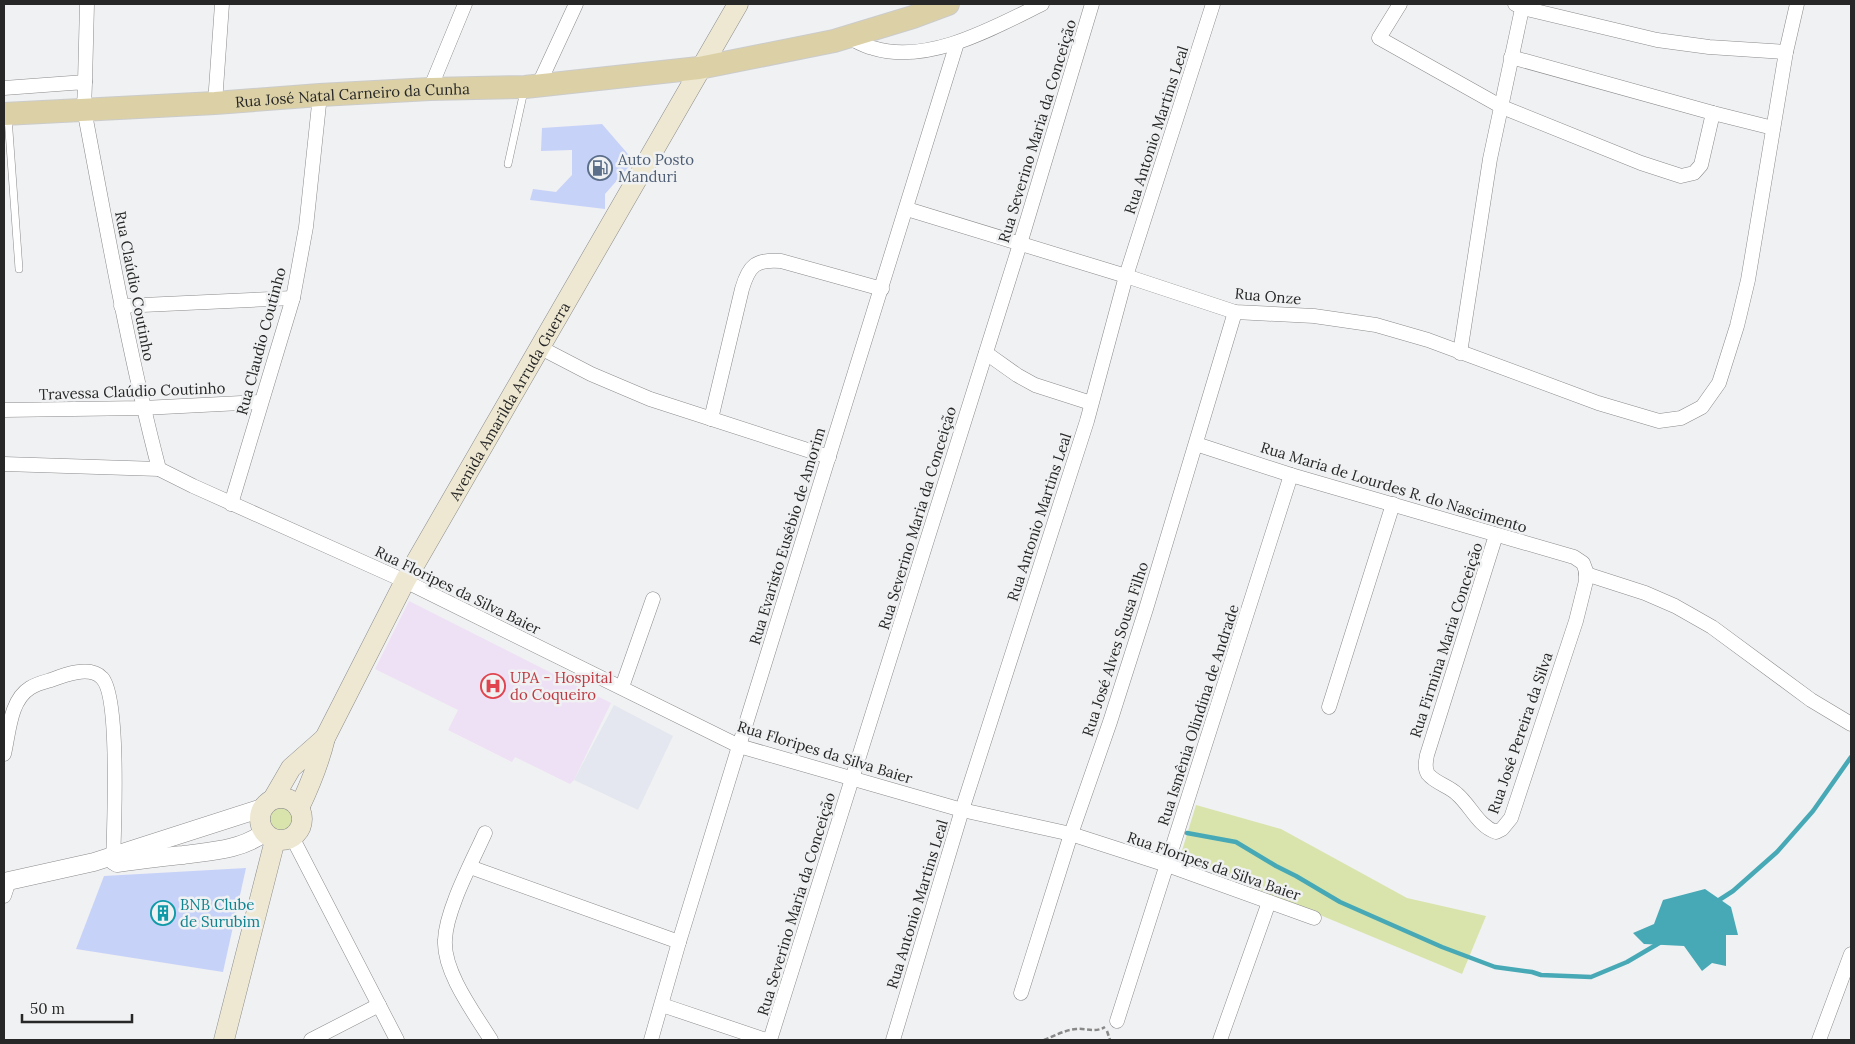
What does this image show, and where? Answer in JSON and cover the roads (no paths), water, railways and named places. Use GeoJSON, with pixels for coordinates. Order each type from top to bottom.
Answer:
{"type":"FeatureCollection","features":[{"type":"Feature","properties":{"kind":"main road","name":"Avenida Amarilda Arruda Guerra"},"geometry":{"type":"LineString","coordinates":[[326,738],[404,581],[699,68],[738,4]]}},
{"type":"Feature","properties":{"kind":"main road","name":"Rua José Natal Carneiro da Cunha"},"geometry":{"type":"LineString","coordinates":[[6,114],[430,89],[531,86],[699,68],[788,52],[848,37],[948,4]]}},
{"type":"Feature","properties":{"kind":"main road"},"geometry":{"type":"LineString","coordinates":[[277,837],[260,821],[268,804],[292,768],[326,738]]}},
{"type":"Feature","properties":{"kind":"main road"},"geometry":{"type":"LineString","coordinates":[[298,808],[312,779],[326,738]]}},
{"type":"Feature","properties":{"kind":"main road"},"geometry":{"type":"LineString","coordinates":[[268,804],[287,799],[298,808],[301,814],[301,827],[277,837]]}},
{"type":"Feature","properties":{"kind":"main road"},"geometry":{"type":"LineString","coordinates":[[224,1040],[277,837]]}},
{"type":"Feature","properties":{"kind":"street","name":"Rua Claúdio Coutinho"},"geometry":{"type":"LineString","coordinates":[[87,4],[84,109],[121,306],[143,408],[159,469]]}},
{"type":"Feature","properties":{"kind":"street"},"geometry":{"type":"LineString","coordinates":[[215,103],[222,4]]}},
{"type":"Feature","properties":{"kind":"street"},"geometry":{"type":"LineString","coordinates":[[430,89],[466,4]]}},
{"type":"Feature","properties":{"kind":"street"},"geometry":{"type":"LineString","coordinates":[[531,86],[576,4]]}},
{"type":"Feature","properties":{"kind":"street"},"geometry":{"type":"LineString","coordinates":[[848,37],[873,48],[894,52],[913,52],[957,43],[1042,4]]}},
{"type":"Feature","properties":{"kind":"street","name":"Rua Severino Maria da Conceição"},"geometry":{"type":"LineString","coordinates":[[770,1040],[1020,244],[1092,4]]}},
{"type":"Feature","properties":{"kind":"street","name":"Rua Antonio Martins Leal"},"geometry":{"type":"LineString","coordinates":[[893,1040],[962,810],[1091,403],[1126,276],[1213,4]]}},
{"type":"Feature","properties":{"kind":"street"},"geometry":{"type":"LineString","coordinates":[[1400,4],[1379,38],[1502,107],[1641,163],[1681,176],[1694,173],[1701,165],[1713,113]]}},
{"type":"Feature","properties":{"kind":"street","name":"Rua Onze"},"geometry":{"type":"LineString","coordinates":[[906,208],[1235,312],[1314,316],[1376,325],[1428,340],[1598,403],[1659,421],[1681,418],[1702,407],[1719,382],[1737,326],[1748,280],[1786,52],[1797,4]]}},
{"type":"Feature","properties":{"kind":"street"},"geometry":{"type":"LineString","coordinates":[[1460,352],[1490,159],[1502,107],[1520,5],[1657,40],[1709,47],[1786,52]]}},
{"type":"Feature","properties":{"kind":"street","name":"Rua Evaristo Eusébio de Amorim"},"geometry":{"type":"LineString","coordinates":[[651,1040],[739,746],[957,43]]}},
{"type":"Feature","properties":{"kind":"street"},"geometry":{"type":"LineString","coordinates":[[1511,57],[1773,128]]}},
{"type":"Feature","properties":{"kind":"street"},"geometry":{"type":"LineString","coordinates":[[4,88],[84,82]]}},
{"type":"Feature","properties":{"kind":"street","name":"Rua Claudio Coutinho"},"geometry":{"type":"LineString","coordinates":[[231,504],[293,298],[306,227],[320,95]]}},
{"type":"Feature","properties":{"kind":"street"},"geometry":{"type":"LineString","coordinates":[[711,419],[742,289],[747,273],[755,264],[770,260],[782,261],[882,289]]}},
{"type":"Feature","properties":{"kind":"street"},"geometry":{"type":"LineString","coordinates":[[121,306],[293,298]]}},
{"type":"Feature","properties":{"kind":"street","name":"Rua José Alves Sousa Filho"},"geometry":{"type":"LineString","coordinates":[[1021,993],[1071,834],[1113,712],[1235,312]]}},
{"type":"Feature","properties":{"kind":"street"},"geometry":{"type":"LineString","coordinates":[[539,347],[650,400],[829,457]]}},
{"type":"Feature","properties":{"kind":"street"},"geometry":{"type":"LineString","coordinates":[[986,353],[1035,385],[1091,403]]}},
{"type":"Feature","properties":{"kind":"street","name":"Travessa Claúdio Coutinho"},"geometry":{"type":"LineString","coordinates":[[4,410],[143,408],[261,402]]}},
{"type":"Feature","properties":{"kind":"street","name":"Rua Maria de Lourdes R. do Nascimento"},"geometry":{"type":"LineString","coordinates":[[1196,444],[1291,475],[1574,557],[1584,569],[1675,606],[1712,627],[1811,700],[1851,724]]}},
{"type":"Feature","properties":{"kind":"street"},"geometry":{"type":"LineString","coordinates":[[4,464],[159,469]]}},
{"type":"Feature","properties":{"kind":"street","name":"Rua Floripes da Silva Baier"},"geometry":{"type":"LineString","coordinates":[[159,469],[231,504],[404,581],[739,746],[962,810],[1071,834],[1168,865],[1314,918]]}},
{"type":"Feature","properties":{"kind":"street","name":"Rua Ismênia Olindina de Andrade"},"geometry":{"type":"LineString","coordinates":[[1112,1024],[1168,865],[1291,475]]}},
{"type":"Feature","properties":{"kind":"street"},"geometry":{"type":"LineString","coordinates":[[1329,707],[1393,504]]}},
{"type":"Feature","properties":{"kind":"street","name":"Rua Firmina Maria Conceição"},"geometry":{"type":"LineString","coordinates":[[1427,755],[1496,535]]}},
{"type":"Feature","properties":{"kind":"street","name":"Rua José Pereira da Silva"},"geometry":{"type":"LineString","coordinates":[[1427,755],[1426,772],[1432,778],[1459,795],[1485,826],[1496,832],[1502,829],[1511,818],[1576,621],[1586,581],[1584,569]]}},
{"type":"Feature","properties":{"kind":"street"},"geometry":{"type":"LineString","coordinates":[[622,687],[653,599]]}},
{"type":"Feature","properties":{"kind":"street"},"geometry":{"type":"LineString","coordinates":[[4,754],[19,698],[30,688],[66,675],[84,672],[95,673],[102,678],[107,686],[114,742],[114,859]]}},
{"type":"Feature","properties":{"kind":"street"},"geometry":{"type":"LineString","coordinates":[[114,859],[268,804]]}},
{"type":"Feature","properties":{"kind":"street"},"geometry":{"type":"LineString","coordinates":[[485,833],[448,919],[445,942],[450,965],[461,992],[491,1040]]}},
{"type":"Feature","properties":{"kind":"street"},"geometry":{"type":"LineString","coordinates":[[5,887],[94,862],[217,850],[277,837],[379,1005],[397,1040]]}},
{"type":"Feature","properties":{"kind":"street"},"geometry":{"type":"LineString","coordinates":[[470,867],[679,942]]}},
{"type":"Feature","properties":{"kind":"street"},"geometry":{"type":"LineString","coordinates":[[1220,1040],[1269,902]]}},
{"type":"Feature","properties":{"kind":"street"},"geometry":{"type":"LineString","coordinates":[[1819,1040],[1851,954]]}},
{"type":"Feature","properties":{"kind":"street"},"geometry":{"type":"LineString","coordinates":[[311,1040],[379,1005]]}},
{"type":"Feature","properties":{"kind":"street"},"geometry":{"type":"LineString","coordinates":[[662,1005],[766,1040]]}},
{"type":"Feature","properties":{"kind":"lane"},"geometry":{"type":"LineString","coordinates":[[508,164],[531,86]]}},
{"type":"Feature","properties":{"kind":"lane"},"geometry":{"type":"LineString","coordinates":[[6,114],[19,269]]}},
{"type":"Feature","properties":{"kind":"water"},"geometry":{"type":"Polygon","coordinates":[[[1705,889],[1731,907],[1738,935],[1726,935],[1726,966],[1712,963],[1702,971],[1684,946],[1644,944],[1633,933],[1654,924],[1663,900],[1705,889]]]}},
{"type":"Feature","properties":{"kind":"waterway"},"geometry":{"type":"LineString","coordinates":[[1716,902],[1733,891],[1777,852],[1813,811],[1851,757]]}},
{"type":"Feature","properties":{"kind":"waterway"},"geometry":{"type":"LineString","coordinates":[[1187,833],[1236,842],[1340,902],[1442,947],[1495,967],[1541,975],[1591,977],[1627,962],[1661,942]]}},
{"type":"Feature","properties":{"kind":"place","name":"Auto Posto Manduri"},"geometry":{"type":"Point","coordinates":[600,168]}},
{"type":"Feature","properties":{"kind":"place","name":"UPA - Hospital do Coqueiro"},"geometry":{"type":"Point","coordinates":[493,686]}},
{"type":"Feature","properties":{"kind":"place","name":"BNB Clube de Surubim"},"geometry":{"type":"Point","coordinates":[163,913]}}]}
